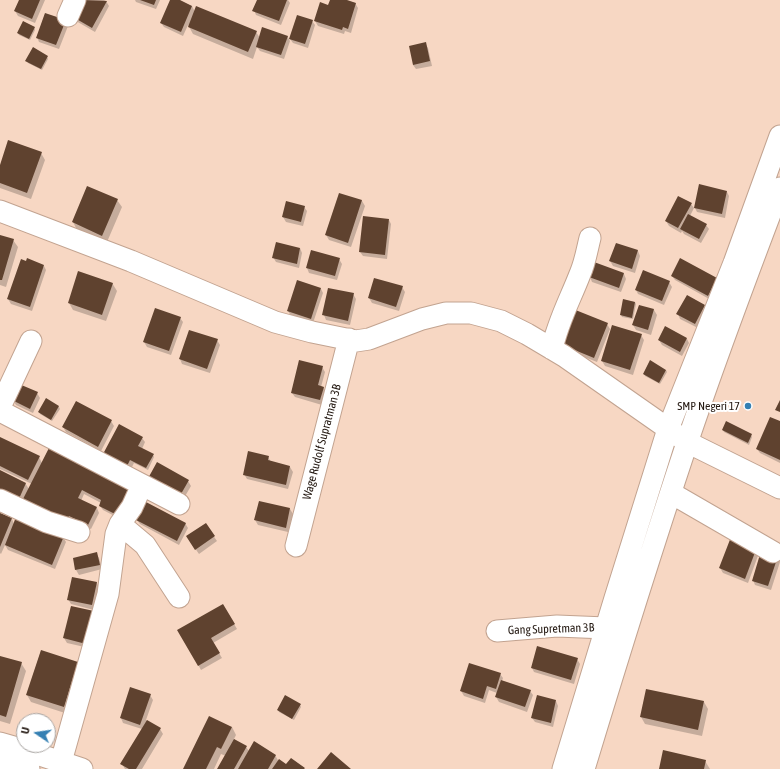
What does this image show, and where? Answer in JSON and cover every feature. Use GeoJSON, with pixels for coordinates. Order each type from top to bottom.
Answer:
{"type":"FeatureCollection","features":[{"type":"Feature","properties":{"kind":"street"},"geometry":{"type":"LineString","coordinates":[[563,769],[668,428],[734,263],[780,136]]}},
{"type":"Feature","properties":{"kind":"street"},"geometry":{"type":"LineString","coordinates":[[584,769],[687,442],[780,188]]}},
{"type":"Feature","properties":{"kind":"street"},"geometry":{"type":"LineString","coordinates":[[0,211],[131,261],[275,322],[312,332],[356,341],[369,339],[422,319],[446,313],[471,313],[501,322],[527,334],[564,356],[687,442],[780,488]]}},
{"type":"Feature","properties":{"kind":"street"},"geometry":{"type":"LineString","coordinates":[[552,349],[555,334],[581,272],[590,238]]}},
{"type":"Feature","properties":{"kind":"street","name":"Wage Rudolf Supratman 3B"},"geometry":{"type":"LineString","coordinates":[[296,546],[349,339]]}},
{"type":"Feature","properties":{"kind":"street"},"geometry":{"type":"LineString","coordinates":[[0,407],[31,341]]}},
{"type":"Feature","properties":{"kind":"street"},"geometry":{"type":"LineString","coordinates":[[0,411],[179,504]]}},
{"type":"Feature","properties":{"kind":"street"},"geometry":{"type":"LineString","coordinates":[[60,765],[108,594],[116,534],[120,524],[132,507],[142,485]]}},
{"type":"Feature","properties":{"kind":"street"},"geometry":{"type":"LineString","coordinates":[[671,493],[773,552]]}},
{"type":"Feature","properties":{"kind":"street"},"geometry":{"type":"LineString","coordinates":[[0,500],[48,522],[79,532]]}},
{"type":"Feature","properties":{"kind":"street"},"geometry":{"type":"LineString","coordinates":[[120,524],[145,546],[179,597]]}},
{"type":"Feature","properties":{"kind":"street","name":"Gang Supretman 3B"},"geometry":{"type":"LineString","coordinates":[[497,631],[557,626],[606,628]]}},
{"type":"Feature","properties":{"kind":"street"},"geometry":{"type":"LineString","coordinates":[[0,743],[60,765],[82,769]]}},
{"type":"Feature","properties":{"kind":"street"},"geometry":{"type":"LineString","coordinates":[[0,761],[29,769]]}},
{"type":"Feature","properties":{"kind":"building"},"geometry":{"type":"Polygon","coordinates":[[[19,0],[40,0],[32,19],[14,11],[19,0]]]}},
{"type":"Feature","properties":{"kind":"building"},"geometry":{"type":"Polygon","coordinates":[[[82,0],[107,1],[92,28],[73,17],[82,0]]]}},
{"type":"Feature","properties":{"kind":"building"},"geometry":{"type":"Polygon","coordinates":[[[140,0],[156,0],[154,5],[140,0]]]}},
{"type":"Feature","properties":{"kind":"building"},"geometry":{"type":"Polygon","coordinates":[[[170,0],[180,0],[192,6],[181,32],[160,23],[170,0]]]}},
{"type":"Feature","properties":{"kind":"building"},"geometry":{"type":"Polygon","coordinates":[[[257,0],[287,0],[279,21],[252,11],[257,0]]]}},
{"type":"Feature","properties":{"kind":"building"},"geometry":{"type":"Polygon","coordinates":[[[330,0],[347,0],[356,3],[348,29],[343,27],[342,30],[314,21],[320,2],[328,5],[330,0]]]}},
{"type":"Feature","properties":{"kind":"building"},"geometry":{"type":"Polygon","coordinates":[[[196,6],[257,31],[248,52],[188,27],[196,6]]]}},
{"type":"Feature","properties":{"kind":"building"},"geometry":{"type":"Polygon","coordinates":[[[45,13],[66,20],[56,45],[36,38],[45,13]]]}},
{"type":"Feature","properties":{"kind":"building"},"geometry":{"type":"Polygon","coordinates":[[[297,15],[313,20],[305,44],[289,39],[297,15]]]}},
{"type":"Feature","properties":{"kind":"building"},"geometry":{"type":"Polygon","coordinates":[[[23,21],[35,27],[29,39],[17,33],[23,21]]]}},
{"type":"Feature","properties":{"kind":"building"},"geometry":{"type":"Polygon","coordinates":[[[262,27],[288,36],[281,55],[256,47],[262,27]]]}},
{"type":"Feature","properties":{"kind":"building"},"geometry":{"type":"Polygon","coordinates":[[[426,42],[430,61],[413,65],[409,46],[426,42]]]}},
{"type":"Feature","properties":{"kind":"building"},"geometry":{"type":"Polygon","coordinates":[[[33,47],[48,56],[41,69],[25,61],[33,47]]]}},
{"type":"Feature","properties":{"kind":"building"},"geometry":{"type":"Polygon","coordinates":[[[8,140],[42,152],[27,193],[0,183],[0,165],[8,140]]]}},
{"type":"Feature","properties":{"kind":"building"},"geometry":{"type":"Polygon","coordinates":[[[699,184],[727,191],[722,214],[694,208],[699,184]]]}},
{"type":"Feature","properties":{"kind":"building"},"geometry":{"type":"Polygon","coordinates":[[[87,186],[118,199],[102,236],[72,222],[87,186]]]}},
{"type":"Feature","properties":{"kind":"building"},"geometry":{"type":"Polygon","coordinates":[[[339,193],[362,200],[348,243],[325,235],[339,193]]]}},
{"type":"Feature","properties":{"kind":"building"},"geometry":{"type":"Polygon","coordinates":[[[678,196],[692,203],[678,228],[665,221],[678,196]]]}},
{"type":"Feature","properties":{"kind":"building"},"geometry":{"type":"Polygon","coordinates":[[[286,201],[305,206],[301,222],[282,217],[286,201]]]}},
{"type":"Feature","properties":{"kind":"building"},"geometry":{"type":"Polygon","coordinates":[[[688,214],[707,224],[699,239],[680,229],[688,214]]]}},
{"type":"Feature","properties":{"kind":"building"},"geometry":{"type":"Polygon","coordinates":[[[363,216],[389,219],[385,255],[359,252],[363,216]]]}},
{"type":"Feature","properties":{"kind":"building"},"geometry":{"type":"Polygon","coordinates":[[[0,235],[14,239],[2,280],[0,280],[0,235]]]}},
{"type":"Feature","properties":{"kind":"building"},"geometry":{"type":"Polygon","coordinates":[[[276,242],[300,248],[297,264],[272,258],[276,242]]]}},
{"type":"Feature","properties":{"kind":"building"},"geometry":{"type":"Polygon","coordinates":[[[616,243],[638,250],[632,269],[609,261],[616,243]]]}},
{"type":"Feature","properties":{"kind":"building"},"geometry":{"type":"Polygon","coordinates":[[[311,250],[340,258],[335,276],[306,268],[311,250]]]}},
{"type":"Feature","properties":{"kind":"building"},"geometry":{"type":"Polygon","coordinates":[[[27,258],[44,265],[30,307],[7,299],[21,259],[26,261],[27,258]]]}},
{"type":"Feature","properties":{"kind":"building"},"geometry":{"type":"Polygon","coordinates":[[[680,258],[717,278],[708,296],[671,276],[680,258]]]}},
{"type":"Feature","properties":{"kind":"building"},"geometry":{"type":"Polygon","coordinates":[[[594,262],[624,273],[619,288],[589,277],[594,262]]]}},
{"type":"Feature","properties":{"kind":"building"},"geometry":{"type":"Polygon","coordinates":[[[643,270],[670,281],[662,301],[635,290],[643,270]]]}},
{"type":"Feature","properties":{"kind":"building"},"geometry":{"type":"Polygon","coordinates":[[[78,271],[113,283],[102,315],[68,303],[78,271]]]}},
{"type":"Feature","properties":{"kind":"building"},"geometry":{"type":"Polygon","coordinates":[[[374,278],[403,286],[396,307],[368,298],[374,278]]]}},
{"type":"Feature","properties":{"kind":"building"},"geometry":{"type":"Polygon","coordinates":[[[297,280],[321,288],[311,319],[287,311],[297,280]]]}},
{"type":"Feature","properties":{"kind":"building"},"geometry":{"type":"Polygon","coordinates":[[[328,288],[354,293],[348,321],[322,315],[328,288]]]}},
{"type":"Feature","properties":{"kind":"building"},"geometry":{"type":"Polygon","coordinates":[[[687,295],[705,305],[695,324],[676,314],[687,295]]]}},
{"type":"Feature","properties":{"kind":"building"},"geometry":{"type":"Polygon","coordinates":[[[623,299],[635,302],[632,318],[620,315],[623,299]]]}},
{"type":"Feature","properties":{"kind":"building"},"geometry":{"type":"Polygon","coordinates":[[[639,305],[654,309],[648,330],[632,325],[639,305]]]}},
{"type":"Feature","properties":{"kind":"building"},"geometry":{"type":"Polygon","coordinates":[[[568,307],[608,323],[594,358],[555,342],[568,307]]]}},
{"type":"Feature","properties":{"kind":"building"},"geometry":{"type":"Polygon","coordinates":[[[155,308],[181,317],[169,351],[143,342],[155,308]]]}},
{"type":"Feature","properties":{"kind":"building"},"geometry":{"type":"Polygon","coordinates":[[[612,325],[642,334],[630,370],[601,361],[612,325]]]}},
{"type":"Feature","properties":{"kind":"building"},"geometry":{"type":"Polygon","coordinates":[[[665,326],[687,338],[680,352],[658,340],[665,326]]]}},
{"type":"Feature","properties":{"kind":"building"},"geometry":{"type":"Polygon","coordinates":[[[189,330],[218,339],[207,369],[179,359],[189,330]]]}},
{"type":"Feature","properties":{"kind":"building"},"geometry":{"type":"Polygon","coordinates":[[[299,360],[323,366],[318,385],[324,387],[320,400],[291,393],[299,360]]]}},
{"type":"Feature","properties":{"kind":"building"},"geometry":{"type":"Polygon","coordinates":[[[650,360],[666,370],[659,383],[643,374],[650,360]]]}},
{"type":"Feature","properties":{"kind":"building"},"geometry":{"type":"Polygon","coordinates":[[[19,384],[38,392],[30,409],[12,400],[19,384]]]}},
{"type":"Feature","properties":{"kind":"building"},"geometry":{"type":"Polygon","coordinates":[[[46,398],[59,406],[51,420],[38,412],[46,398]]]}},
{"type":"Feature","properties":{"kind":"building"},"geometry":{"type":"Polygon","coordinates":[[[780,400],[780,412],[775,410],[780,400]]]}},
{"type":"Feature","properties":{"kind":"building"},"geometry":{"type":"Polygon","coordinates":[[[76,401],[112,420],[98,447],[62,427],[76,401]]]}},
{"type":"Feature","properties":{"kind":"building"},"geometry":{"type":"Polygon","coordinates":[[[770,417],[780,421],[780,460],[756,449],[770,417]]]}},
{"type":"Feature","properties":{"kind":"building"},"geometry":{"type":"Polygon","coordinates":[[[726,421],[752,434],[748,443],[722,430],[726,421]]]}},
{"type":"Feature","properties":{"kind":"building"},"geometry":{"type":"Polygon","coordinates":[[[119,424],[143,437],[138,446],[154,454],[146,468],[130,460],[127,466],[103,454],[119,424]]]}},
{"type":"Feature","properties":{"kind":"building"},"geometry":{"type":"Polygon","coordinates":[[[0,437],[40,456],[28,480],[0,466],[0,437]]]}},
{"type":"Feature","properties":{"kind":"building"},"geometry":{"type":"Polygon","coordinates":[[[50,446],[135,489],[121,517],[99,506],[101,500],[82,490],[78,498],[97,507],[88,525],[69,516],[66,522],[23,499],[50,446]]]}},
{"type":"Feature","properties":{"kind":"building"},"geometry":{"type":"Polygon","coordinates":[[[248,451],[269,456],[268,460],[290,466],[286,485],[243,475],[248,451]]]}},
{"type":"Feature","properties":{"kind":"building"},"geometry":{"type":"Polygon","coordinates":[[[157,462],[189,480],[181,494],[165,484],[161,491],[146,482],[157,462]]]}},
{"type":"Feature","properties":{"kind":"building"},"geometry":{"type":"Polygon","coordinates":[[[0,470],[26,483],[18,501],[0,492],[0,470]]]}},
{"type":"Feature","properties":{"kind":"building"},"geometry":{"type":"Polygon","coordinates":[[[259,501],[290,508],[286,528],[254,520],[259,501]]]}},
{"type":"Feature","properties":{"kind":"building"},"geometry":{"type":"Polygon","coordinates":[[[146,502],[186,523],[177,541],[136,520],[146,502]]]}},
{"type":"Feature","properties":{"kind":"building"},"geometry":{"type":"Polygon","coordinates":[[[0,513],[12,518],[0,547],[0,513]]]}},
{"type":"Feature","properties":{"kind":"building"},"geometry":{"type":"Polygon","coordinates":[[[16,517],[64,536],[52,565],[5,545],[16,517]]]}},
{"type":"Feature","properties":{"kind":"building"},"geometry":{"type":"Polygon","coordinates":[[[206,523],[215,536],[195,550],[186,536],[206,523]]]}},
{"type":"Feature","properties":{"kind":"building"},"geometry":{"type":"Polygon","coordinates":[[[731,537],[757,547],[745,579],[719,568],[731,537]]]}},
{"type":"Feature","properties":{"kind":"building"},"geometry":{"type":"Polygon","coordinates":[[[761,551],[778,556],[768,586],[752,581],[761,551]]]}},
{"type":"Feature","properties":{"kind":"building"},"geometry":{"type":"Polygon","coordinates":[[[97,552],[100,565],[75,570],[73,558],[97,552]]]}},
{"type":"Feature","properties":{"kind":"building"},"geometry":{"type":"Polygon","coordinates":[[[72,577],[97,582],[92,605],[67,600],[72,577]]]}},
{"type":"Feature","properties":{"kind":"building"},"geometry":{"type":"Polygon","coordinates":[[[223,604],[235,624],[211,638],[220,653],[198,666],[177,630],[223,604]]]}},
{"type":"Feature","properties":{"kind":"building"},"geometry":{"type":"Polygon","coordinates":[[[71,606],[94,611],[86,644],[63,638],[71,606]]]}},
{"type":"Feature","properties":{"kind":"building"},"geometry":{"type":"Polygon","coordinates":[[[537,646],[578,658],[571,680],[531,668],[537,646]]]}},
{"type":"Feature","properties":{"kind":"building"},"geometry":{"type":"Polygon","coordinates":[[[41,650],[78,662],[64,707],[26,695],[41,650]]]}},
{"type":"Feature","properties":{"kind":"building"},"geometry":{"type":"Polygon","coordinates":[[[0,656],[22,662],[6,717],[0,715],[0,656]]]}},
{"type":"Feature","properties":{"kind":"building"},"geometry":{"type":"Polygon","coordinates":[[[469,663],[501,673],[496,689],[487,686],[483,699],[460,691],[469,663]]]}},
{"type":"Feature","properties":{"kind":"building"},"geometry":{"type":"Polygon","coordinates":[[[501,680],[531,690],[525,707],[495,697],[501,680]]]}},
{"type":"Feature","properties":{"kind":"building"},"geometry":{"type":"Polygon","coordinates":[[[130,687],[151,694],[140,725],[120,718],[130,687]]]}},
{"type":"Feature","properties":{"kind":"building"},"geometry":{"type":"Polygon","coordinates":[[[646,689],[704,701],[698,730],[640,717],[646,689]]]}},
{"type":"Feature","properties":{"kind":"building"},"geometry":{"type":"Polygon","coordinates":[[[285,695],[301,704],[292,719],[277,710],[285,695]]]}},
{"type":"Feature","properties":{"kind":"building"},"geometry":{"type":"Polygon","coordinates":[[[537,695],[556,700],[551,723],[531,718],[537,695]]]}},
{"type":"Feature","properties":{"kind":"building"},"geometry":{"type":"Polygon","coordinates":[[[209,716],[232,727],[221,749],[217,747],[206,769],[183,769],[209,716]]]}},
{"type":"Feature","properties":{"kind":"building"},"geometry":{"type":"Polygon","coordinates":[[[147,720],[161,728],[136,769],[129,769],[120,764],[147,720]]]}},
{"type":"Feature","properties":{"kind":"building"},"geometry":{"type":"Polygon","coordinates":[[[234,739],[247,746],[234,769],[217,769],[234,739]]]}},
{"type":"Feature","properties":{"kind":"building"},"geometry":{"type":"Polygon","coordinates":[[[254,741],[276,755],[268,769],[238,769],[254,741]]]}},
{"type":"Feature","properties":{"kind":"building"},"geometry":{"type":"Polygon","coordinates":[[[663,750],[706,760],[704,769],[659,769],[663,750]]]}},
{"type":"Feature","properties":{"kind":"building"},"geometry":{"type":"Polygon","coordinates":[[[331,752],[351,769],[317,769],[331,752]]]}},
{"type":"Feature","properties":{"kind":"building"},"geometry":{"type":"Polygon","coordinates":[[[291,758],[305,768],[272,769],[279,759],[286,764],[291,758]]]}},
{"type":"Feature","properties":{"kind":"place","name":"SMP Negeri 17"},"geometry":{"type":"Point","coordinates":[748,406]}}]}
